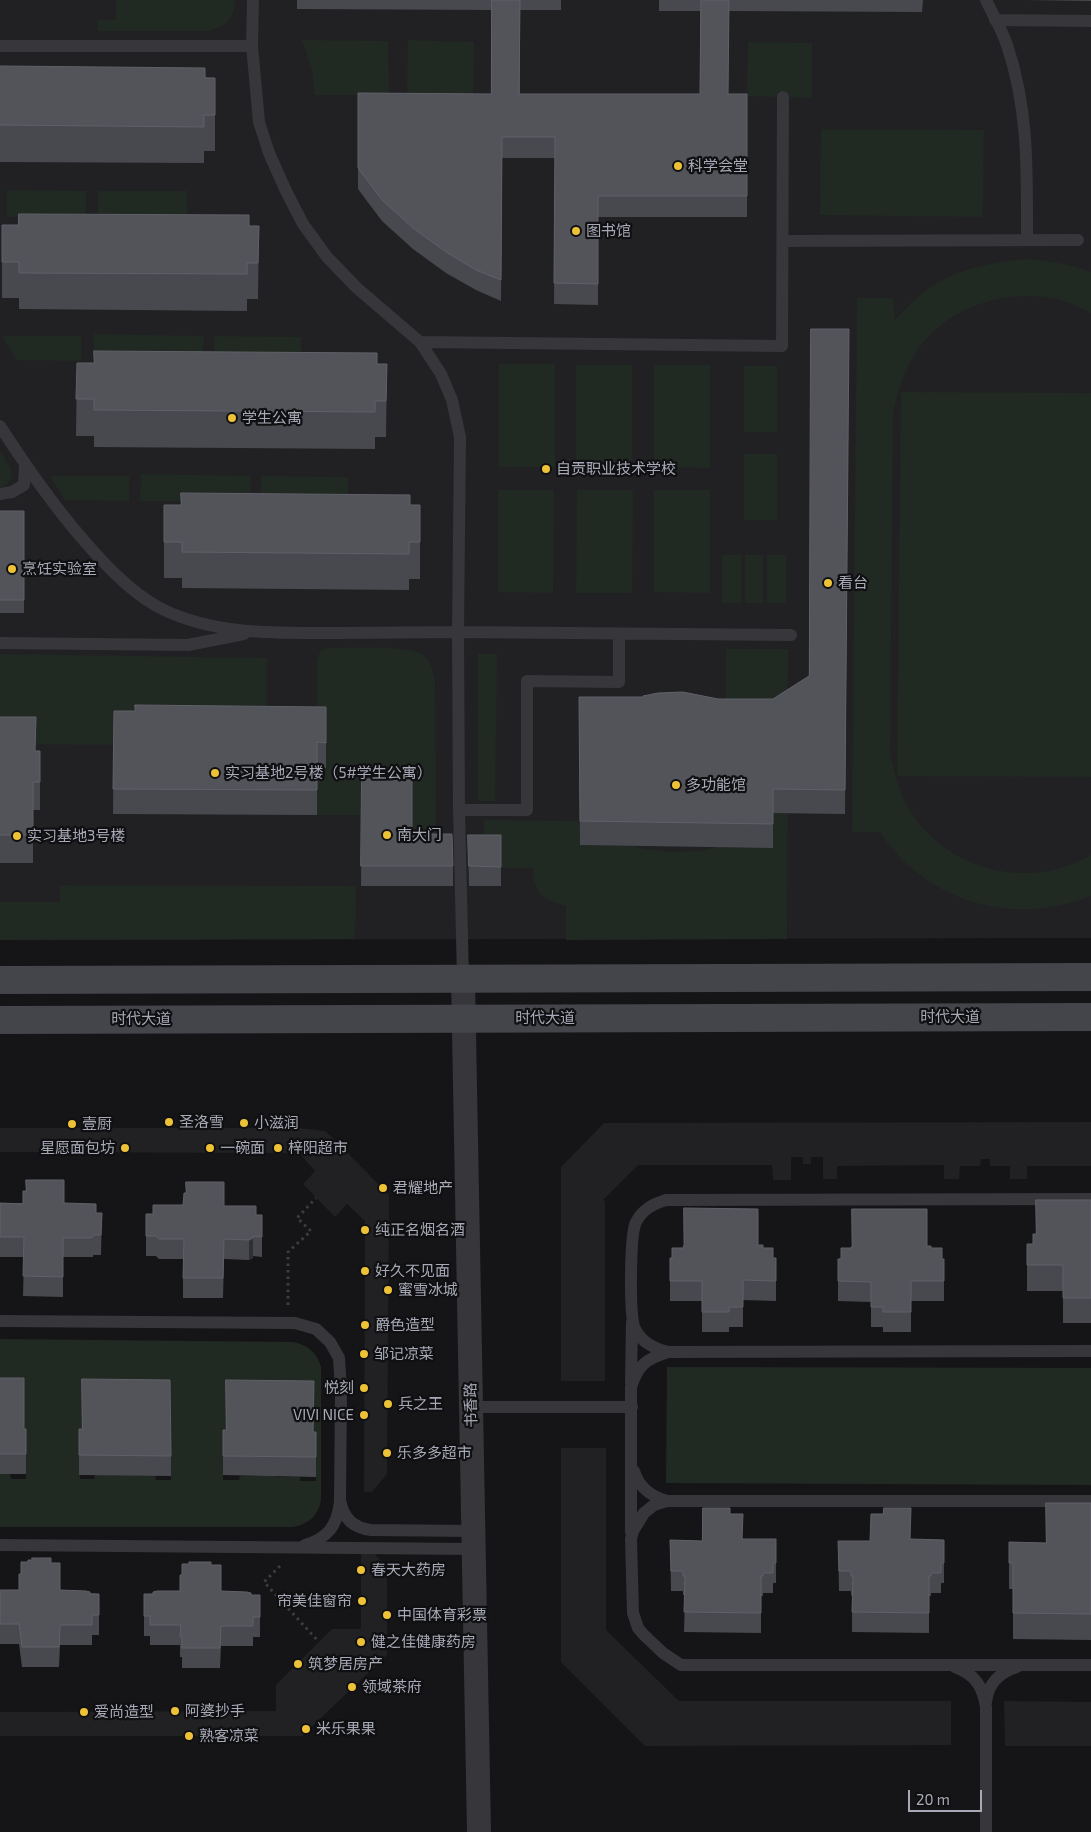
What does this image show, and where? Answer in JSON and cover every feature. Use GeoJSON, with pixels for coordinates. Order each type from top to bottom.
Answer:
{"type":"FeatureCollection","features":[{"type":"Feature","properties":{"kind":"main road"},"geometry":{"type":"LineString","coordinates":[[0,980],[1091,977]]}},
{"type":"Feature","properties":{"kind":"main road","name":"时代大道"},"geometry":{"type":"LineString","coordinates":[[0,1020],[1091,1017]]}},
{"type":"Feature","properties":{"kind":"street","name":"书香路"},"geometry":{"type":"LineString","coordinates":[[463,979],[479,1832]]}},
{"type":"Feature","properties":{"kind":"lane"},"geometry":{"type":"LineString","coordinates":[[254,0],[252,46],[258,122],[269,153],[304,224],[327,256],[374,303],[420,342],[441,374],[452,400],[460,436],[458,632],[459,810],[463,979]]}},
{"type":"Feature","properties":{"kind":"lane"},"geometry":{"type":"LineString","coordinates":[[986,0],[1009,51],[1018,82],[1025,122],[1027,240]]}},
{"type":"Feature","properties":{"kind":"lane"},"geometry":{"type":"LineString","coordinates":[[996,20],[1091,21]]}},
{"type":"Feature","properties":{"kind":"lane"},"geometry":{"type":"LineString","coordinates":[[0,46],[252,46]]}},
{"type":"Feature","properties":{"kind":"lane"},"geometry":{"type":"LineString","coordinates":[[420,342],[782,346],[784,97]]}},
{"type":"Feature","properties":{"kind":"lane"},"geometry":{"type":"LineString","coordinates":[[783,241],[1078,240]]}},
{"type":"Feature","properties":{"kind":"lane"},"geometry":{"type":"LineString","coordinates":[[0,426],[59,513],[115,575],[161,608],[211,627],[302,633],[458,632],[791,635]]}},
{"type":"Feature","properties":{"kind":"lane"},"geometry":{"type":"LineString","coordinates":[[0,494],[12,492],[24,485],[26,466]]}},
{"type":"Feature","properties":{"kind":"lane"},"geometry":{"type":"LineString","coordinates":[[0,643],[188,645],[256,631]]}},
{"type":"Feature","properties":{"kind":"lane"},"geometry":{"type":"LineString","coordinates":[[459,810],[526,810],[526,681],[619,682],[619,634]]}},
{"type":"Feature","properties":{"kind":"lane"},"geometry":{"type":"LineString","coordinates":[[1091,1198],[666,1200],[649,1207],[642,1213],[634,1227],[632,1312],[632,1600],[635,1622],[638,1628],[652,1644],[673,1661],[681,1665],[1091,1665]]}},
{"type":"Feature","properties":{"kind":"lane"},"geometry":{"type":"LineString","coordinates":[[632,1312],[635,1329],[648,1345],[668,1352]]}},
{"type":"Feature","properties":{"kind":"lane"},"geometry":{"type":"LineString","coordinates":[[0,1321],[288,1323],[316,1329],[330,1342],[339,1358],[341,1390],[340,1500],[338,1517],[326,1535],[315,1542],[300,1547]]}},
{"type":"Feature","properties":{"kind":"lane"},"geometry":{"type":"LineString","coordinates":[[632,1387],[635,1375],[643,1364],[654,1356],[668,1352],[1088,1351]]}},
{"type":"Feature","properties":{"kind":"lane"},"geometry":{"type":"LineString","coordinates":[[471,1407],[632,1406]]}},
{"type":"Feature","properties":{"kind":"lane"},"geometry":{"type":"LineString","coordinates":[[632,1464],[641,1486],[652,1495],[668,1501]]}},
{"type":"Feature","properties":{"kind":"lane"},"geometry":{"type":"LineString","coordinates":[[340,1500],[347,1519],[363,1530],[474,1540]]}},
{"type":"Feature","properties":{"kind":"lane"},"geometry":{"type":"LineString","coordinates":[[632,1539],[638,1520],[644,1513],[654,1506],[668,1501],[1089,1501]]}},
{"type":"Feature","properties":{"kind":"lane"},"geometry":{"type":"LineString","coordinates":[[0,1545],[300,1547],[474,1540]]}},
{"type":"Feature","properties":{"kind":"lane"},"geometry":{"type":"LineString","coordinates":[[986,1832],[987,1694],[992,1683],[1008,1670],[1022,1665]]}},
{"type":"Feature","properties":{"kind":"lane"},"geometry":{"type":"LineString","coordinates":[[950,1666],[966,1672],[974,1678],[980,1685],[986,1707]]}},
{"type":"Feature","properties":{"kind":"path"},"geometry":{"type":"LineString","coordinates":[[288,1323],[288,1252],[311,1231],[297,1218],[316,1198]]}},
{"type":"Feature","properties":{"kind":"path"},"geometry":{"type":"LineString","coordinates":[[300,1547],[264,1582],[319,1642]]}},
{"type":"Feature","properties":{"kind":"shaded area","name":"自贡职业技术学校"},"geometry":{"type":"Polygon","coordinates":[[[0,0],[1091,0],[1091,938],[0,940],[0,0]]]}},
{"type":"Feature","properties":{"kind":"shaded area"},"geometry":{"type":"Polygon","coordinates":[[[116,0],[235,0],[233,12],[228,21],[220,27],[208,31],[98,31],[98,20],[116,20],[116,0]]]}},
{"type":"Feature","properties":{"kind":"shaded area"},"geometry":{"type":"Polygon","coordinates":[[[302,40],[388,41],[389,95],[315,95],[312,69],[302,40]]]}},
{"type":"Feature","properties":{"kind":"shaded area"},"geometry":{"type":"Polygon","coordinates":[[[408,40],[474,42],[473,96],[407,95],[408,40]]]}},
{"type":"Feature","properties":{"kind":"shaded area"},"geometry":{"type":"Polygon","coordinates":[[[748,42],[812,43],[812,98],[747,96],[748,42]]]}},
{"type":"Feature","properties":{"kind":"shaded area"},"geometry":{"type":"Polygon","coordinates":[[[821,129],[984,130],[983,217],[820,215],[821,129]]]}},
{"type":"Feature","properties":{"kind":"shaded area"},"geometry":{"type":"Polygon","coordinates":[[[7,190],[86,191],[86,217],[7,217],[7,190]]]}},
{"type":"Feature","properties":{"kind":"shaded area"},"geometry":{"type":"Polygon","coordinates":[[[98,191],[187,191],[187,218],[98,217],[98,191]]]}},
{"type":"Feature","properties":{"kind":"shaded area"},"geometry":{"type":"Polygon","coordinates":[[[1024,259],[1058,263],[1091,272],[1091,313],[1059,300],[1019,296],[980,304],[961,312],[929,336],[916,352],[905,374],[897,397],[893,413],[890,752],[895,774],[905,801],[923,829],[943,846],[965,860],[989,868],[1015,873],[1041,872],[1067,866],[1091,855],[1091,896],[1061,905],[1032,909],[1002,908],[974,902],[947,892],[922,876],[899,856],[880,832],[852,832],[857,298],[893,298],[895,320],[924,292],[953,275],[985,265],[1024,259]]]}},
{"type":"Feature","properties":{"kind":"shaded area"},"geometry":{"type":"Polygon","coordinates":[[[94,334],[204,336],[202,360],[93,360],[94,334]]]}},
{"type":"Feature","properties":{"kind":"shaded area"},"geometry":{"type":"Polygon","coordinates":[[[2,336],[81,336],[81,361],[17,360],[2,336]]]}},
{"type":"Feature","properties":{"kind":"shaded area"},"geometry":{"type":"Polygon","coordinates":[[[214,336],[301,337],[301,361],[214,362],[214,336]]]}},
{"type":"Feature","properties":{"kind":"shaded area"},"geometry":{"type":"Polygon","coordinates":[[[499,364],[555,364],[555,467],[499,467],[499,364]]]}},
{"type":"Feature","properties":{"kind":"shaded area"},"geometry":{"type":"Polygon","coordinates":[[[576,365],[632,365],[632,468],[576,468],[576,365]]]}},
{"type":"Feature","properties":{"kind":"shaded area"},"geometry":{"type":"Polygon","coordinates":[[[654,365],[710,365],[710,468],[654,467],[654,365]]]}},
{"type":"Feature","properties":{"kind":"shaded area"},"geometry":{"type":"Polygon","coordinates":[[[744,366],[777,366],[777,432],[744,432],[744,366]]]}},
{"type":"Feature","properties":{"kind":"shaded area"},"geometry":{"type":"Polygon","coordinates":[[[901,392],[1091,393],[1091,777],[897,776],[901,392]]]}},
{"type":"Feature","properties":{"kind":"shaded area"},"geometry":{"type":"Polygon","coordinates":[[[0,450],[12,476],[7,484],[0,488],[0,450]]]}},
{"type":"Feature","properties":{"kind":"shaded area"},"geometry":{"type":"Polygon","coordinates":[[[744,454],[777,454],[777,520],[744,520],[744,454]]]}},
{"type":"Feature","properties":{"kind":"shaded area"},"geometry":{"type":"Polygon","coordinates":[[[141,474],[251,476],[250,501],[140,501],[141,474]]]}},
{"type":"Feature","properties":{"kind":"shaded area"},"geometry":{"type":"Polygon","coordinates":[[[50,476],[129,476],[129,501],[65,500],[50,476]]]}},
{"type":"Feature","properties":{"kind":"shaded area"},"geometry":{"type":"Polygon","coordinates":[[[261,476],[348,477],[348,501],[261,502],[261,476]]]}},
{"type":"Feature","properties":{"kind":"shaded area"},"geometry":{"type":"Polygon","coordinates":[[[498,490],[554,490],[553,593],[498,592],[498,490]]]}},
{"type":"Feature","properties":{"kind":"shaded area"},"geometry":{"type":"Polygon","coordinates":[[[577,490],[633,490],[632,593],[576,593],[577,490]]]}},
{"type":"Feature","properties":{"kind":"shaded area"},"geometry":{"type":"Polygon","coordinates":[[[654,490],[710,490],[710,593],[654,592],[654,490]]]}},
{"type":"Feature","properties":{"kind":"shaded area"},"geometry":{"type":"Polygon","coordinates":[[[722,555],[741,555],[741,603],[722,603],[722,555]]]}},
{"type":"Feature","properties":{"kind":"shaded area"},"geometry":{"type":"Polygon","coordinates":[[[745,555],[763,555],[763,603],[745,603],[745,555]]]}},
{"type":"Feature","properties":{"kind":"shaded area"},"geometry":{"type":"Polygon","coordinates":[[[767,555],[786,555],[786,603],[767,603],[767,555]]]}},
{"type":"Feature","properties":{"kind":"shaded area"},"geometry":{"type":"Polygon","coordinates":[[[326,648],[412,650],[423,655],[430,665],[435,680],[436,854],[362,815],[317,815],[317,660],[320,652],[326,648]]]}},
{"type":"Feature","properties":{"kind":"shaded area"},"geometry":{"type":"Polygon","coordinates":[[[726,649],[788,649],[787,939],[566,940],[566,906],[551,901],[541,894],[535,884],[533,868],[501,868],[501,855],[484,854],[484,820],[580,821],[581,845],[634,846],[672,852],[702,851],[716,847],[773,848],[773,724],[726,724],[726,649]]]}},
{"type":"Feature","properties":{"kind":"shaded area"},"geometry":{"type":"Polygon","coordinates":[[[0,654],[267,658],[266,731],[114,745],[0,744],[0,654]]]}},
{"type":"Feature","properties":{"kind":"shaded area"},"geometry":{"type":"Polygon","coordinates":[[[478,654],[497,654],[495,801],[478,801],[478,654]]]}},
{"type":"Feature","properties":{"kind":"shaded area"},"geometry":{"type":"Polygon","coordinates":[[[60,885],[356,886],[355,939],[0,940],[0,902],[60,902],[60,885]]]}},
{"type":"Feature","properties":{"kind":"shaded area"},"geometry":{"type":"Polygon","coordinates":[[[1091,1122],[1091,1166],[1027,1166],[1027,1179],[1010,1179],[1010,1166],[990,1166],[990,1159],[981,1159],[980,1166],[960,1166],[959,1179],[944,1179],[944,1165],[837,1166],[837,1179],[823,1179],[823,1157],[811,1157],[811,1164],[803,1164],[803,1157],[791,1157],[791,1180],[773,1180],[772,1165],[638,1165],[603,1200],[605,1201],[605,1381],[561,1381],[561,1167],[604,1123],[1091,1122]]]}},
{"type":"Feature","properties":{"kind":"shaded area"},"geometry":{"type":"Polygon","coordinates":[[[0,1128],[299,1128],[325,1131],[340,1145],[389,1195],[387,1474],[372,1492],[364,1492],[365,1221],[347,1204],[335,1217],[303,1184],[315,1171],[299,1153],[0,1152],[0,1128]]]}},
{"type":"Feature","properties":{"kind":"shaded area"},"geometry":{"type":"Polygon","coordinates":[[[0,1339],[298,1343],[311,1350],[321,1367],[320,1506],[312,1518],[304,1524],[293,1527],[0,1527],[0,1474],[10,1474],[11,1479],[26,1479],[26,1449],[0,1398],[0,1339]],[[88,1423],[79,1450],[80,1479],[94,1479],[95,1475],[155,1475],[156,1480],[171,1480],[171,1450],[163,1450],[88,1423]],[[232,1424],[223,1450],[223,1480],[239,1480],[240,1476],[263,1476],[276,1466],[276,1477],[300,1477],[300,1481],[316,1481],[316,1452],[232,1424]]]}},
{"type":"Feature","properties":{"kind":"shaded area"},"geometry":{"type":"Polygon","coordinates":[[[667,1367],[1091,1368],[1091,1485],[666,1483],[667,1367]]]}},
{"type":"Feature","properties":{"kind":"shaded area"},"geometry":{"type":"Polygon","coordinates":[[[561,1448],[606,1448],[606,1630],[679,1701],[951,1701],[951,1745],[645,1746],[561,1662],[561,1448]]]}},
{"type":"Feature","properties":{"kind":"shaded area"},"geometry":{"type":"Polygon","coordinates":[[[361,1550],[371,1550],[387,1567],[387,1655],[302,1736],[0,1736],[0,1712],[276,1711],[276,1685],[332,1629],[361,1629],[361,1550]]]}},
{"type":"Feature","properties":{"kind":"shaded area"},"geometry":{"type":"Polygon","coordinates":[[[1004,1701],[1091,1702],[1091,1746],[1005,1746],[1004,1701]]]}},
{"type":"Feature","properties":{"kind":"building"},"geometry":{"type":"Polygon","coordinates":[[[492,0],[520,0],[519,94],[700,94],[701,0],[729,0],[728,94],[747,94],[747,196],[598,196],[598,284],[554,283],[555,137],[502,137],[501,280],[476,270],[446,252],[413,228],[382,200],[358,168],[358,93],[491,94],[492,0]]]}},
{"type":"Feature","properties":{"kind":"building"},"geometry":{"type":"Polygon","coordinates":[[[0,66],[205,68],[205,78],[215,78],[215,115],[204,115],[204,127],[0,125],[0,66]]]}},
{"type":"Feature","properties":{"kind":"building"},"geometry":{"type":"Polygon","coordinates":[[[19,214],[249,215],[249,226],[259,226],[258,263],[247,263],[247,274],[19,273],[19,262],[2,262],[2,225],[18,225],[19,214]]]}},
{"type":"Feature","properties":{"kind":"building"},"geometry":{"type":"Polygon","coordinates":[[[811,329],[849,329],[845,790],[773,789],[773,824],[580,821],[579,697],[643,697],[658,693],[683,692],[718,699],[773,699],[809,676],[811,329]]]}},
{"type":"Feature","properties":{"kind":"building"},"geometry":{"type":"Polygon","coordinates":[[[94,351],[377,353],[377,364],[387,364],[386,401],[375,401],[375,412],[94,410],[94,399],[76,399],[77,363],[94,363],[94,351]]]}},
{"type":"Feature","properties":{"kind":"building"},"geometry":{"type":"Polygon","coordinates":[[[181,493],[410,495],[410,505],[420,505],[420,542],[409,542],[409,554],[182,552],[182,542],[164,542],[164,505],[181,505],[181,493]]]}},
{"type":"Feature","properties":{"kind":"building","name":"烹饪实验室"},"geometry":{"type":"Polygon","coordinates":[[[0,511],[24,511],[24,600],[0,600],[0,511]]]}},
{"type":"Feature","properties":{"kind":"building","name":"实习基地2号楼（5#学生公寓）"},"geometry":{"type":"Polygon","coordinates":[[[135,705],[326,707],[326,743],[317,742],[317,790],[113,789],[114,711],[135,711],[135,705]]]}},
{"type":"Feature","properties":{"kind":"building"},"geometry":{"type":"Polygon","coordinates":[[[0,717],[36,717],[35,751],[40,751],[40,782],[33,782],[33,835],[0,835],[0,717]]]}},
{"type":"Feature","properties":{"kind":"building"},"geometry":{"type":"Polygon","coordinates":[[[362,779],[412,780],[412,834],[452,834],[453,866],[361,866],[362,779]]]}},
{"type":"Feature","properties":{"kind":"building"},"geometry":{"type":"Polygon","coordinates":[[[468,835],[501,835],[501,867],[469,866],[468,835]]]}},
{"type":"Feature","properties":{"kind":"building"},"geometry":{"type":"Polygon","coordinates":[[[26,1180],[64,1180],[64,1203],[96,1204],[96,1213],[102,1213],[101,1235],[93,1235],[93,1237],[89,1238],[63,1238],[63,1277],[23,1276],[24,1237],[0,1237],[0,1203],[23,1204],[23,1191],[26,1191],[26,1180]]]}},
{"type":"Feature","properties":{"kind":"building"},"geometry":{"type":"Polygon","coordinates":[[[186,1182],[224,1182],[224,1206],[256,1206],[256,1215],[262,1215],[262,1237],[253,1236],[249,1240],[224,1239],[223,1278],[183,1278],[184,1239],[159,1239],[156,1236],[146,1236],[146,1214],[153,1214],[153,1205],[183,1205],[186,1182]]]}},
{"type":"Feature","properties":{"kind":"building"},"geometry":{"type":"Polygon","coordinates":[[[1036,1200],[1091,1200],[1091,1298],[1063,1298],[1063,1265],[1027,1265],[1027,1244],[1033,1244],[1033,1234],[1036,1234],[1036,1200]]]}},
{"type":"Feature","properties":{"kind":"building"},"geometry":{"type":"Polygon","coordinates":[[[684,1208],[758,1209],[758,1245],[763,1245],[763,1248],[773,1248],[773,1258],[776,1258],[776,1281],[743,1280],[743,1307],[729,1307],[729,1312],[702,1312],[702,1281],[670,1281],[672,1248],[683,1248],[684,1245],[684,1208]]]}},
{"type":"Feature","properties":{"kind":"building"},"geometry":{"type":"Polygon","coordinates":[[[852,1209],[927,1209],[927,1246],[942,1248],[944,1281],[911,1281],[911,1312],[883,1312],[883,1307],[871,1307],[871,1282],[838,1281],[838,1259],[841,1259],[841,1248],[851,1248],[852,1246],[852,1209]]]}},
{"type":"Feature","properties":{"kind":"building"},"geometry":{"type":"Polygon","coordinates":[[[0,1378],[24,1378],[26,1454],[0,1454],[0,1378]]]}},
{"type":"Feature","properties":{"kind":"building"},"geometry":{"type":"Polygon","coordinates":[[[82,1379],[170,1380],[171,1456],[79,1455],[79,1429],[82,1429],[82,1379]]]}},
{"type":"Feature","properties":{"kind":"building"},"geometry":{"type":"Polygon","coordinates":[[[226,1380],[314,1381],[313,1432],[316,1432],[316,1457],[223,1456],[223,1430],[226,1430],[226,1380]]]}},
{"type":"Feature","properties":{"kind":"building"},"geometry":{"type":"Polygon","coordinates":[[[1046,1503],[1091,1503],[1091,1614],[1013,1613],[1013,1563],[1009,1563],[1009,1542],[1046,1543],[1046,1503]]]}},
{"type":"Feature","properties":{"kind":"building"},"geometry":{"type":"Polygon","coordinates":[[[703,1508],[730,1508],[730,1514],[743,1514],[742,1539],[776,1539],[776,1563],[773,1563],[773,1573],[763,1573],[763,1576],[761,1576],[761,1613],[684,1612],[685,1576],[683,1576],[683,1571],[671,1571],[670,1540],[702,1541],[703,1508]]]}},
{"type":"Feature","properties":{"kind":"building"},"geometry":{"type":"Polygon","coordinates":[[[884,1508],[911,1508],[910,1539],[944,1540],[944,1563],[941,1563],[941,1573],[931,1573],[931,1576],[929,1576],[929,1613],[852,1612],[853,1576],[851,1576],[851,1571],[839,1571],[838,1541],[870,1541],[871,1514],[883,1514],[884,1508]]]}},
{"type":"Feature","properties":{"kind":"building"},"geometry":{"type":"Polygon","coordinates":[[[32,1558],[51,1558],[51,1563],[60,1563],[60,1590],[86,1591],[90,1592],[90,1594],[99,1594],[99,1615],[92,1615],[92,1625],[60,1625],[59,1647],[22,1647],[19,1624],[0,1624],[0,1590],[19,1590],[21,1562],[28,1562],[32,1558]]]}},
{"type":"Feature","properties":{"kind":"building"},"geometry":{"type":"Polygon","coordinates":[[[189,1562],[211,1562],[211,1565],[221,1565],[221,1591],[247,1592],[251,1593],[251,1595],[260,1595],[260,1617],[253,1617],[253,1626],[221,1626],[220,1648],[182,1648],[182,1637],[180,1637],[181,1625],[150,1625],[150,1616],[144,1616],[144,1594],[153,1594],[153,1592],[157,1591],[180,1591],[182,1564],[189,1564],[189,1562]]]}},
{"type":"Feature","properties":{"kind":"place","name":"科学会堂"},"geometry":{"type":"Point","coordinates":[678,166]}},
{"type":"Feature","properties":{"kind":"place","name":"图书馆"},"geometry":{"type":"Point","coordinates":[576,231]}},
{"type":"Feature","properties":{"kind":"place","name":"学生公寓"},"geometry":{"type":"Point","coordinates":[232,418]}},
{"type":"Feature","properties":{"kind":"place","name":"自贡职业技术学校"},"geometry":{"type":"Point","coordinates":[546,469]}},
{"type":"Feature","properties":{"kind":"place","name":"烹饪实验室"},"geometry":{"type":"Point","coordinates":[12,569]}},
{"type":"Feature","properties":{"kind":"place","name":"看台"},"geometry":{"type":"Point","coordinates":[828,583]}},
{"type":"Feature","properties":{"kind":"place","name":"实习基地2号楼（5#学生公寓）"},"geometry":{"type":"Point","coordinates":[215,773]}},
{"type":"Feature","properties":{"kind":"place","name":"多功能馆"},"geometry":{"type":"Point","coordinates":[676,785]}},
{"type":"Feature","properties":{"kind":"place","name":"南大门"},"geometry":{"type":"Point","coordinates":[387,835]}},
{"type":"Feature","properties":{"kind":"place","name":"实习基地3号楼"},"geometry":{"type":"Point","coordinates":[17,836]}},
{"type":"Feature","properties":{"kind":"place","name":"圣洛雪"},"geometry":{"type":"Point","coordinates":[169,1122]}},
{"type":"Feature","properties":{"kind":"place","name":"小滋润"},"geometry":{"type":"Point","coordinates":[244,1123]}},
{"type":"Feature","properties":{"kind":"place","name":"壹厨"},"geometry":{"type":"Point","coordinates":[72,1124]}},
{"type":"Feature","properties":{"kind":"place","name":"星愿面包坊"},"geometry":{"type":"Point","coordinates":[125,1148]}},
{"type":"Feature","properties":{"kind":"place","name":"一碗面"},"geometry":{"type":"Point","coordinates":[210,1148]}},
{"type":"Feature","properties":{"kind":"place","name":"梓阳超市"},"geometry":{"type":"Point","coordinates":[278,1148]}},
{"type":"Feature","properties":{"kind":"place","name":"君耀地产"},"geometry":{"type":"Point","coordinates":[383,1188]}},
{"type":"Feature","properties":{"kind":"place","name":"纯正名烟名酒"},"geometry":{"type":"Point","coordinates":[365,1230]}},
{"type":"Feature","properties":{"kind":"place","name":"好久不见面"},"geometry":{"type":"Point","coordinates":[365,1271]}},
{"type":"Feature","properties":{"kind":"place","name":"蜜雪冰城"},"geometry":{"type":"Point","coordinates":[388,1290]}},
{"type":"Feature","properties":{"kind":"place","name":"爵色造型"},"geometry":{"type":"Point","coordinates":[365,1325]}},
{"type":"Feature","properties":{"kind":"place","name":"邹记凉菜"},"geometry":{"type":"Point","coordinates":[364,1354]}},
{"type":"Feature","properties":{"kind":"place","name":"悦刻"},"geometry":{"type":"Point","coordinates":[364,1388]}},
{"type":"Feature","properties":{"kind":"place","name":"兵之王"},"geometry":{"type":"Point","coordinates":[388,1404]}},
{"type":"Feature","properties":{"kind":"place","name":"VIVI NICE"},"geometry":{"type":"Point","coordinates":[364,1415]}},
{"type":"Feature","properties":{"kind":"place","name":"乐多多超市"},"geometry":{"type":"Point","coordinates":[387,1453]}},
{"type":"Feature","properties":{"kind":"place","name":"春天大药房"},"geometry":{"type":"Point","coordinates":[361,1570]}},
{"type":"Feature","properties":{"kind":"place","name":"帘美佳窗帘"},"geometry":{"type":"Point","coordinates":[362,1601]}},
{"type":"Feature","properties":{"kind":"place","name":"中国体育彩票"},"geometry":{"type":"Point","coordinates":[387,1615]}},
{"type":"Feature","properties":{"kind":"place","name":"健之佳健康药房"},"geometry":{"type":"Point","coordinates":[361,1642]}},
{"type":"Feature","properties":{"kind":"place","name":"筑梦居房产"},"geometry":{"type":"Point","coordinates":[298,1664]}},
{"type":"Feature","properties":{"kind":"place","name":"领域茶府"},"geometry":{"type":"Point","coordinates":[352,1687]}},
{"type":"Feature","properties":{"kind":"place","name":"阿婆抄手"},"geometry":{"type":"Point","coordinates":[175,1711]}},
{"type":"Feature","properties":{"kind":"place","name":"爱尚造型"},"geometry":{"type":"Point","coordinates":[84,1712]}},
{"type":"Feature","properties":{"kind":"place","name":"米乐果果"},"geometry":{"type":"Point","coordinates":[306,1729]}},
{"type":"Feature","properties":{"kind":"place","name":"熟客凉菜"},"geometry":{"type":"Point","coordinates":[189,1736]}}]}
